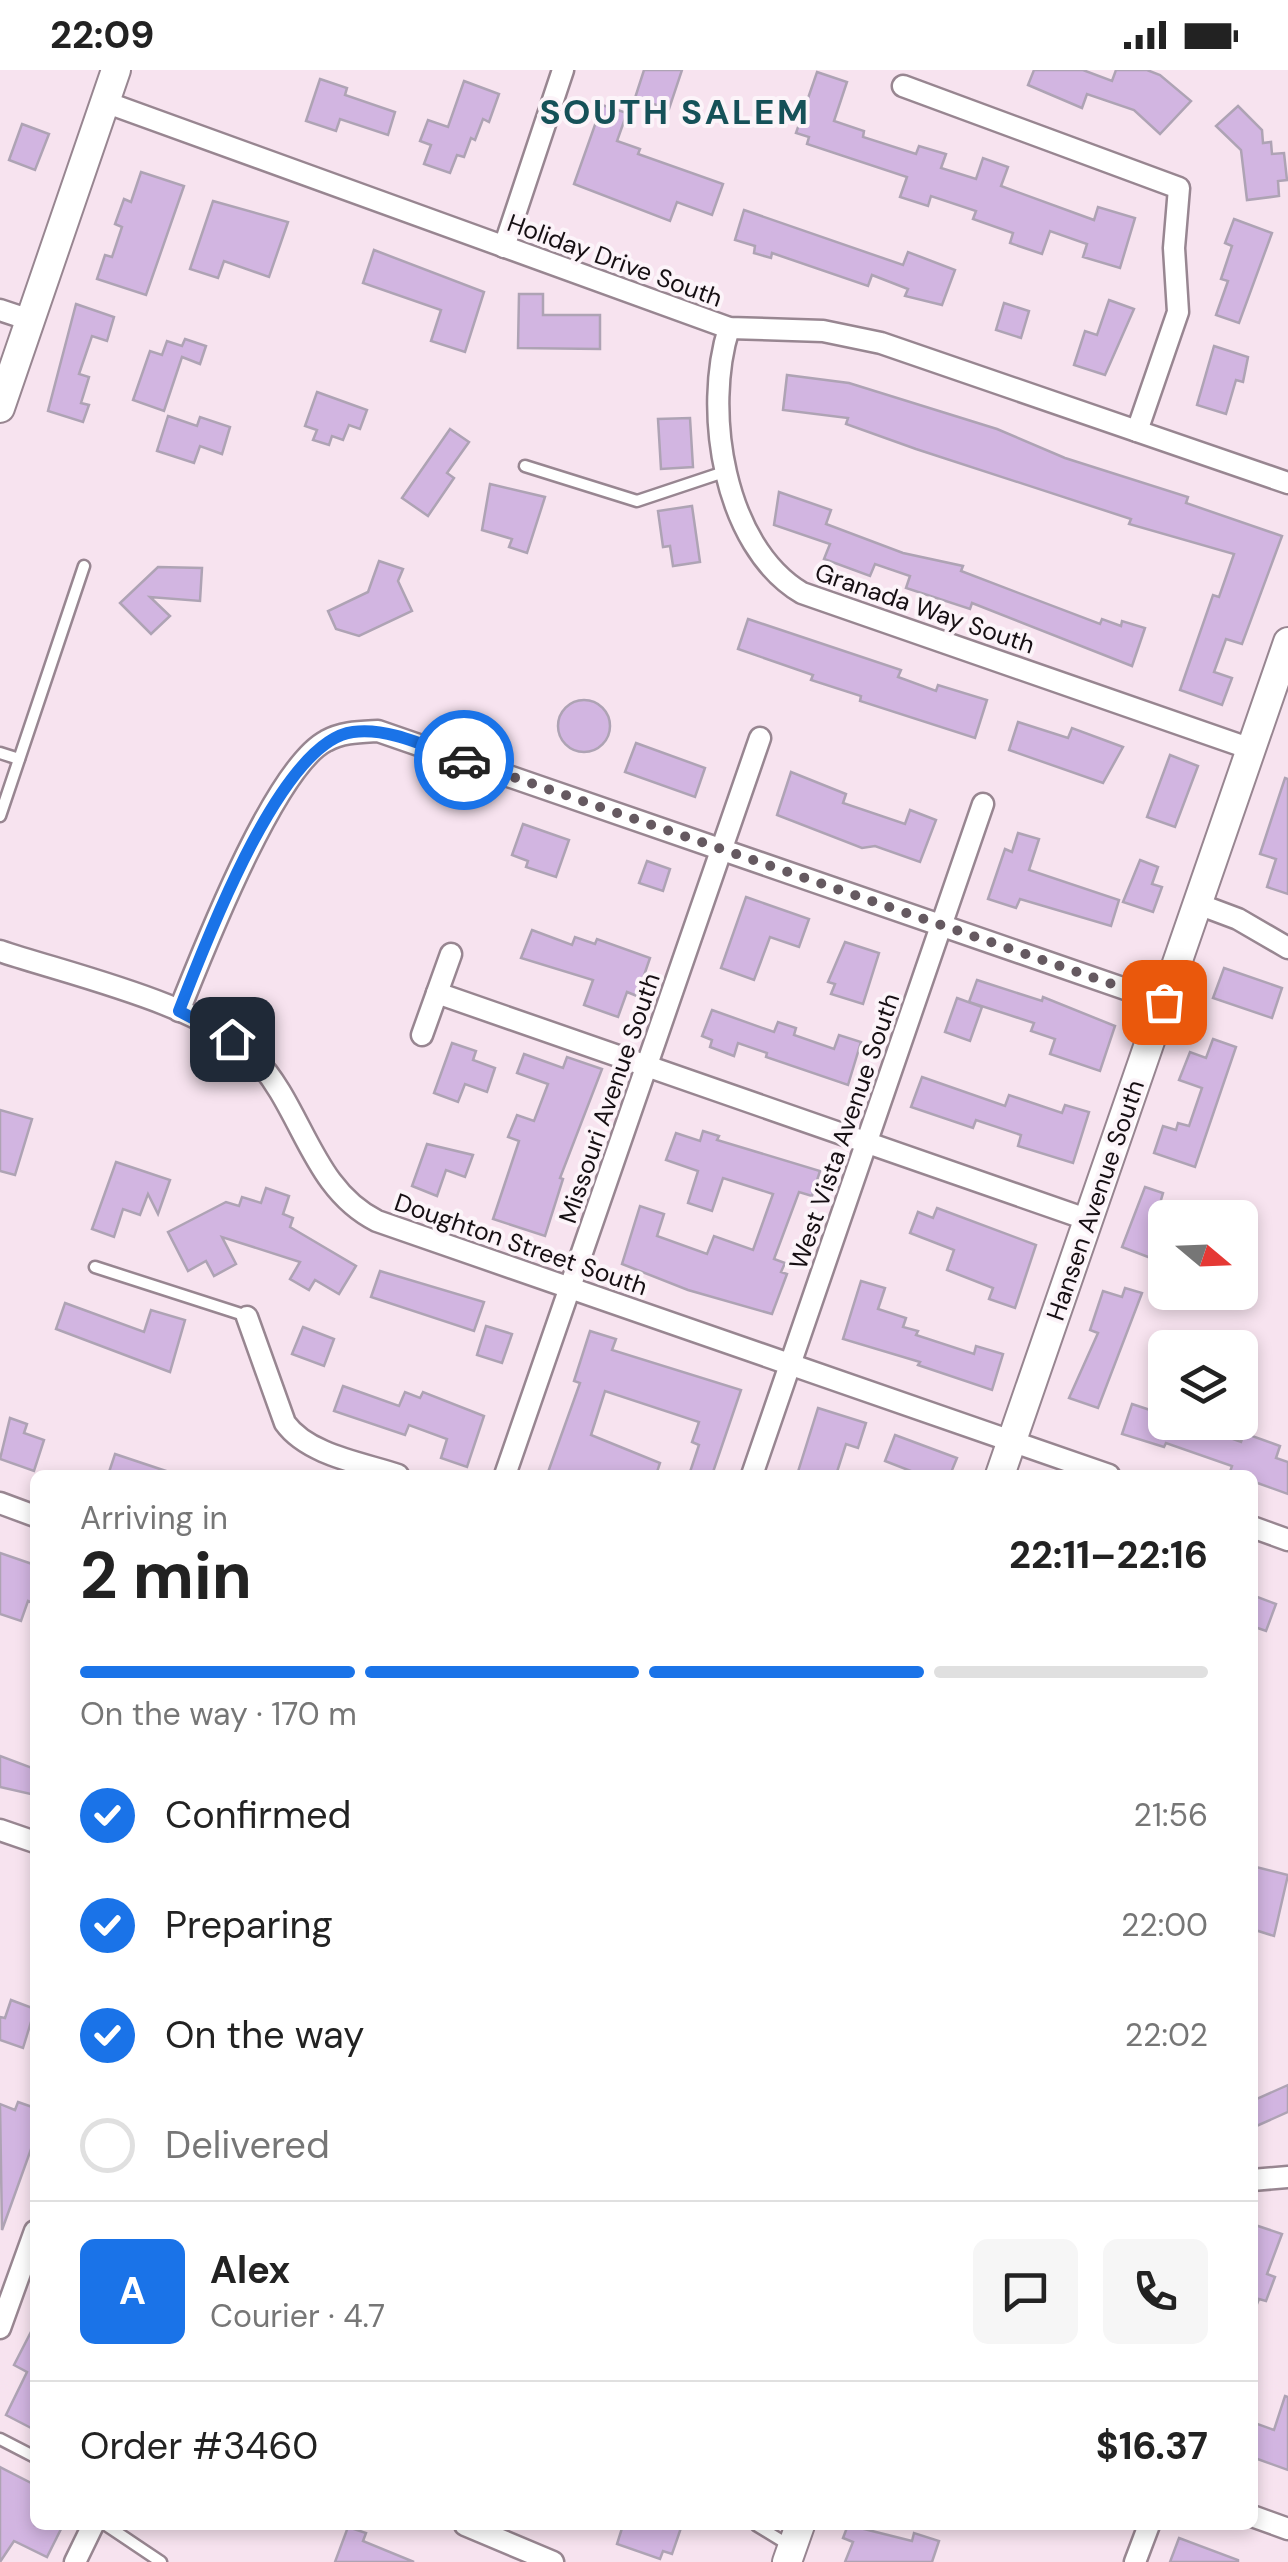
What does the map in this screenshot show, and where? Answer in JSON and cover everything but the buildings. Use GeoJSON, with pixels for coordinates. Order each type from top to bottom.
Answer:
{"type":"FeatureCollection","features":[{"type":"Feature","properties":{"kind":"street"},"geometry":{"type":"LineString","coordinates":[[0,408],[116,70]]}},
{"type":"Feature","properties":{"kind":"street"},"geometry":{"type":"LineString","coordinates":[[504,246],[563,70]]}},
{"type":"Feature","properties":{"kind":"street"},"geometry":{"type":"LineString","coordinates":[[902,86],[1179,188],[1174,248],[1178,312],[1136,431]]}},
{"type":"Feature","properties":{"kind":"street","name":"Holiday Drive South"},"geometry":{"type":"LineString","coordinates":[[105,102],[729,328],[823,331],[881,343],[1288,484]]}},
{"type":"Feature","properties":{"kind":"street"},"geometry":{"type":"LineString","coordinates":[[0,310],[30,320]]}},
{"type":"Feature","properties":{"kind":"street","name":"Granada Way South"},"geometry":{"type":"LineString","coordinates":[[729,328],[719,380],[724,472],[754,548],[764,563],[802,592],[1251,749]]}},
{"type":"Feature","properties":{"kind":"street","name":"Hansen Avenue South"},"geometry":{"type":"LineString","coordinates":[[1002,1470],[1288,642]]}},
{"type":"Feature","properties":{"kind":"street"},"geometry":{"type":"LineString","coordinates":[[179,1011],[231,884],[274,807],[322,742],[349,732],[378,731],[1164,1002]]}},
{"type":"Feature","properties":{"kind":"street","name":"Missouri Avenue South"},"geometry":{"type":"LineString","coordinates":[[507,1470],[760,738]]}},
{"type":"Feature","properties":{"kind":"street","name":"West Vista Avenue South"},"geometry":{"type":"LineString","coordinates":[[754,1470],[983,804]]}},
{"type":"Feature","properties":{"kind":"street"},"geometry":{"type":"LineString","coordinates":[[1198,904],[1238,919],[1288,948]]}},
{"type":"Feature","properties":{"kind":"street","name":"Doughton Street South"},"geometry":{"type":"LineString","coordinates":[[0,950],[179,1011],[208,1024],[254,1056],[271,1078],[329,1182],[356,1211],[1096,1470]]}},
{"type":"Feature","properties":{"kind":"street"},"geometry":{"type":"LineString","coordinates":[[422,1035],[451,954]]}},
{"type":"Feature","properties":{"kind":"street"},"geometry":{"type":"LineString","coordinates":[[437,994],[1089,1220]]}},
{"type":"Feature","properties":{"kind":"street"},"geometry":{"type":"LineString","coordinates":[[248,1316],[294,1436],[383,1470]]}},
{"type":"Feature","properties":{"kind":"street"},"geometry":{"type":"LineString","coordinates":[[0,1503],[30,1514]]}},
{"type":"Feature","properties":{"kind":"street"},"geometry":{"type":"LineString","coordinates":[[1258,1529],[1288,1540]]}},
{"type":"Feature","properties":{"kind":"street"},"geometry":{"type":"LineString","coordinates":[[0,1830],[30,1840]]}},
{"type":"Feature","properties":{"kind":"street"},"geometry":{"type":"LineString","coordinates":[[1258,2180],[1288,2177]]}},
{"type":"Feature","properties":{"kind":"street"},"geometry":{"type":"LineString","coordinates":[[0,2328],[30,2245]]}},
{"type":"Feature","properties":{"kind":"street"},"geometry":{"type":"LineString","coordinates":[[1258,2518],[1288,2529]]}},
{"type":"Feature","properties":{"kind":"street"},"geometry":{"type":"LineString","coordinates":[[74,2562],[90,2530]]}},
{"type":"Feature","properties":{"kind":"street"},"geometry":{"type":"LineString","coordinates":[[477,2530],[553,2562]]}},
{"type":"Feature","properties":{"kind":"street"},"geometry":{"type":"LineString","coordinates":[[1135,2562],[1147,2530]]}},
{"type":"Feature","properties":{"kind":"lane"},"geometry":{"type":"LineString","coordinates":[[524,466],[637,501],[724,472]]}},
{"type":"Feature","properties":{"kind":"lane"},"geometry":{"type":"LineString","coordinates":[[0,816],[84,566]]}},
{"type":"Feature","properties":{"kind":"lane"},"geometry":{"type":"LineString","coordinates":[[0,753],[19,759]]}},
{"type":"Feature","properties":{"kind":"lane"},"geometry":{"type":"LineString","coordinates":[[96,1266],[248,1316]]}},
{"type":"Feature","properties":{"kind":"lane"},"geometry":{"type":"LineString","coordinates":[[0,2439],[30,2454]]}},
{"type":"Feature","properties":{"kind":"lane"},"geometry":{"type":"LineString","coordinates":[[114,2530],[162,2562]]}},
{"type":"Feature","properties":{"kind":"lane"},"geometry":{"type":"LineString","coordinates":[[765,2530],[793,2545]]}},
{"type":"Feature","properties":{"kind":"way so far"},"geometry":{"type":"LineString","coordinates":[[464,760],[1164,1002]]}},
{"type":"Feature","properties":{"kind":"district","name":"SOUTH SALEM"},"geometry":{"type":"Point","coordinates":[675,112]}},
{"type":"Feature","properties":{"kind":"route"},"geometry":{"type":"LineString","coordinates":[[232,1039],[179,1011],[231,884],[300,768],[322,742],[349,732],[378,731],[464,760]]}}]}
